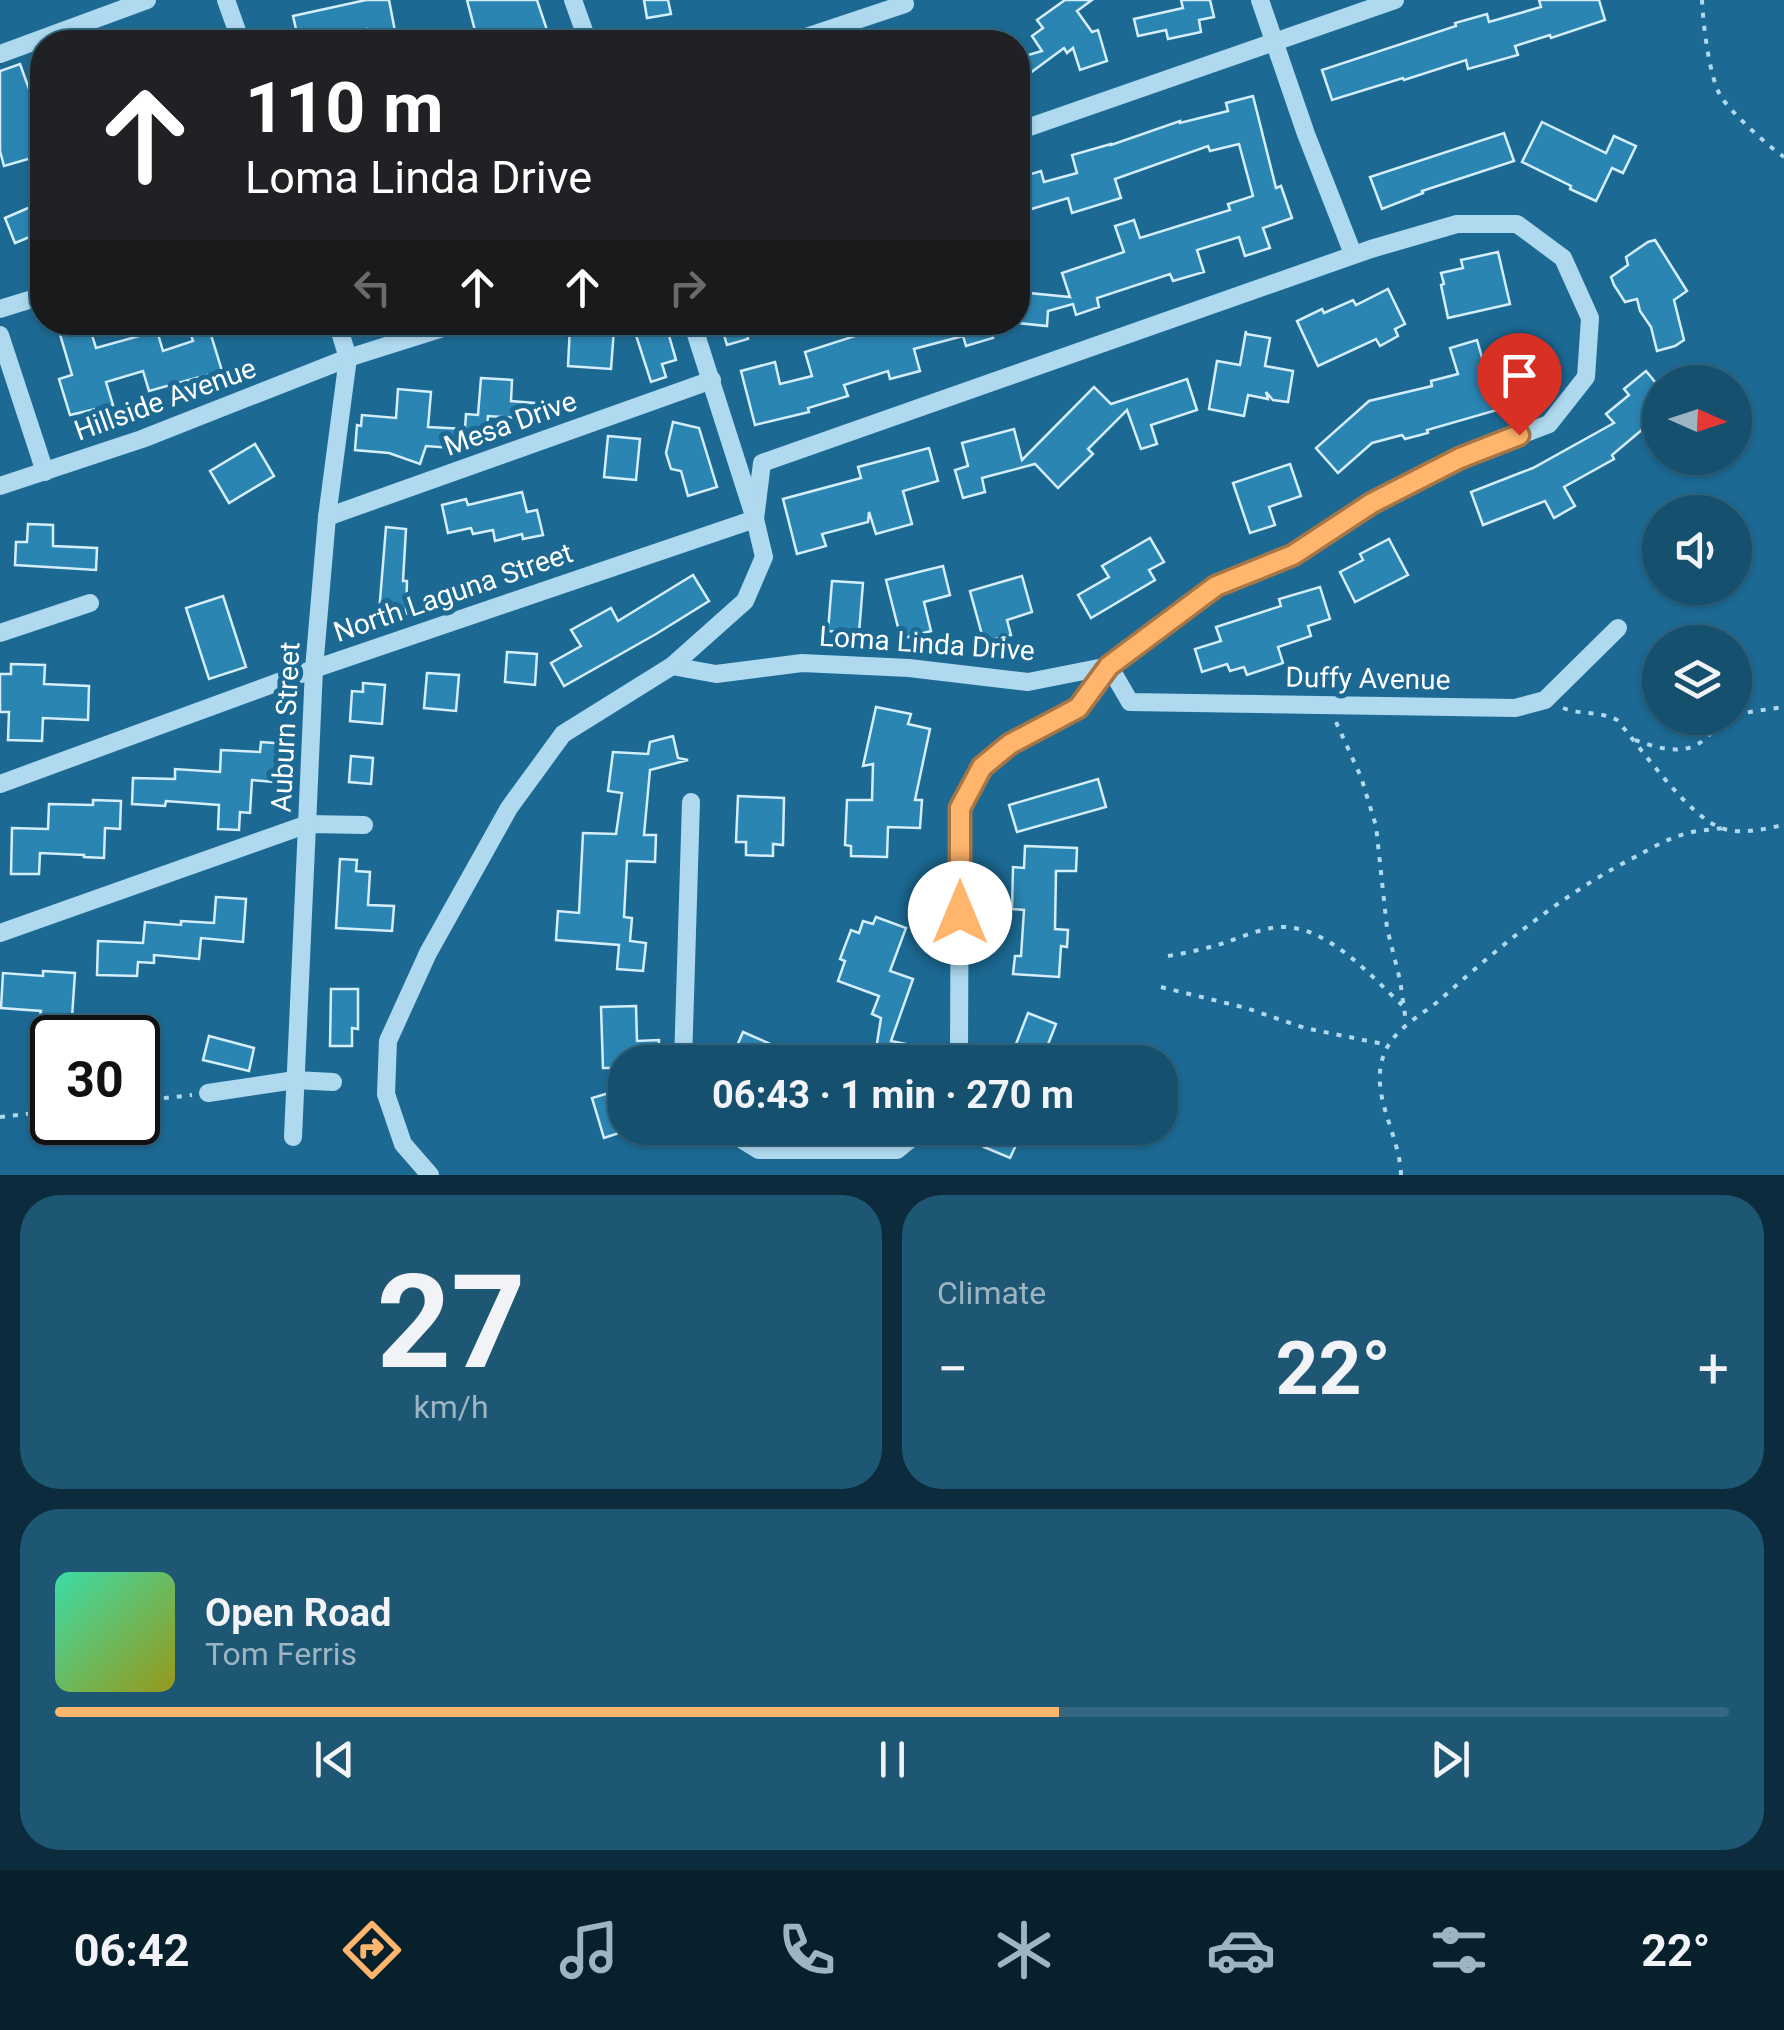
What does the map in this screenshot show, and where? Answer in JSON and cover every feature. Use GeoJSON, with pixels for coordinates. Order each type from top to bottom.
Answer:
{"type":"FeatureCollection","features":[{"type":"Feature","properties":{"kind":"street"},"geometry":{"type":"LineString","coordinates":[[65,30],[147,0]]}},
{"type":"Feature","properties":{"kind":"street"},"geometry":{"type":"LineString","coordinates":[[226,0],[237,30]]}},
{"type":"Feature","properties":{"kind":"street"},"geometry":{"type":"LineString","coordinates":[[573,0],[584,30]]}},
{"type":"Feature","properties":{"kind":"street"},"geometry":{"type":"LineString","coordinates":[[1260,0],[1353,254]]}},
{"type":"Feature","properties":{"kind":"street"},"geometry":{"type":"LineString","coordinates":[[1030,127],[1395,0]]}},
{"type":"Feature","properties":{"kind":"street"},"geometry":{"type":"LineString","coordinates":[[827,30],[905,4]]}},
{"type":"Feature","properties":{"kind":"street"},"geometry":{"type":"LineString","coordinates":[[0,54],[30,43]]}},
{"type":"Feature","properties":{"kind":"street","name":"Loma Linda Drive"},"geometry":{"type":"LineString","coordinates":[[672,666],[716,674],[802,662],[909,668],[1028,682],[1109,666],[1216,586],[1293,555],[1372,503],[1460,458],[1549,424],[1586,378],[1590,318],[1563,258],[1517,224],[1457,224],[1353,254],[762,463],[755,518]]}},
{"type":"Feature","properties":{"kind":"street"},"geometry":{"type":"LineString","coordinates":[[0,309],[30,300]]}},
{"type":"Feature","properties":{"kind":"street"},"geometry":{"type":"LineString","coordinates":[[0,335],[45,472]]}},
{"type":"Feature","properties":{"kind":"street","name":"Auburn Street"},"geometry":{"type":"LineString","coordinates":[[292,1137],[314,668],[327,517],[348,358],[341,335]]}},
{"type":"Feature","properties":{"kind":"street","name":"Hillside Avenue"},"geometry":{"type":"LineString","coordinates":[[0,486],[142,439],[348,358],[421,335]]}},
{"type":"Feature","properties":{"kind":"street"},"geometry":{"type":"LineString","coordinates":[[430,1175],[403,1144],[386,1094],[388,1041],[428,953],[509,808],[563,734],[672,666],[745,602],[764,557],[696,335]]}},
{"type":"Feature","properties":{"kind":"street","name":"Mesa Drive"},"geometry":{"type":"LineString","coordinates":[[327,517],[712,380]]}},
{"type":"Feature","properties":{"kind":"street","name":"North Laguna Street"},"geometry":{"type":"LineString","coordinates":[[0,784],[314,668],[755,518]]}},
{"type":"Feature","properties":{"kind":"street"},"geometry":{"type":"LineString","coordinates":[[0,633],[90,603]]}},
{"type":"Feature","properties":{"kind":"street"},"geometry":{"type":"LineString","coordinates":[[1545,700],[1618,628]]}},
{"type":"Feature","properties":{"kind":"street"},"geometry":{"type":"LineString","coordinates":[[959,1045],[960,808],[982,767],[1010,744],[1078,708],[1109,666]]}},
{"type":"Feature","properties":{"kind":"street","name":"Duffy Avenue"},"geometry":{"type":"LineString","coordinates":[[1109,666],[1130,702],[1516,708],[1545,700]]}},
{"type":"Feature","properties":{"kind":"street"},"geometry":{"type":"LineString","coordinates":[[684,1045],[691,802]]}},
{"type":"Feature","properties":{"kind":"street"},"geometry":{"type":"LineString","coordinates":[[0,932],[308,824],[364,825]]}},
{"type":"Feature","properties":{"kind":"street"},"geometry":{"type":"LineString","coordinates":[[208,1093],[295,1080],[333,1082]]}},
{"type":"Feature","properties":{"kind":"street"},"geometry":{"type":"LineString","coordinates":[[751,1145],[759,1150],[897,1150],[903,1145]]}},
{"type":"Feature","properties":{"kind":"path"},"geometry":{"type":"LineString","coordinates":[[1702,0],[1709,58],[1720,95],[1768,146],[1784,156]]}},
{"type":"Feature","properties":{"kind":"path"},"geometry":{"type":"LineString","coordinates":[[1545,700],[1569,711],[1606,714],[1618,720],[1688,806],[1704,819],[1723,828],[1750,832],[1784,825]]}},
{"type":"Feature","properties":{"kind":"path"},"geometry":{"type":"LineString","coordinates":[[1328,704],[1370,800],[1381,856],[1387,928],[1406,1024]]}},
{"type":"Feature","properties":{"kind":"path"},"geometry":{"type":"LineString","coordinates":[[1752,712],[1784,707]]}},
{"type":"Feature","properties":{"kind":"path"},"geometry":{"type":"LineString","coordinates":[[1635,740],[1679,750],[1697,745],[1707,735]]}},
{"type":"Feature","properties":{"kind":"path"},"geometry":{"type":"LineString","coordinates":[[1400,1175],[1395,1139],[1379,1086],[1382,1058],[1406,1024],[1548,909],[1619,865],[1684,834],[1723,828]]}},
{"type":"Feature","properties":{"kind":"path"},"geometry":{"type":"LineString","coordinates":[[1168,956],[1281,927],[1300,930],[1342,950],[1402,1005]]}},
{"type":"Feature","properties":{"kind":"path"},"geometry":{"type":"LineString","coordinates":[[1161,986],[1305,1028],[1388,1045]]}},
{"type":"Feature","properties":{"kind":"path"},"geometry":{"type":"LineString","coordinates":[[160,1098],[208,1093]]}},
{"type":"Feature","properties":{"kind":"path"},"geometry":{"type":"LineString","coordinates":[[0,1117],[30,1113]]}},
{"type":"Feature","properties":{"kind":"building"},"geometry":{"type":"Polygon","coordinates":[[[366,0],[389,0],[395,30],[296,30],[293,16],[366,0]]]}},
{"type":"Feature","properties":{"kind":"building"},"geometry":{"type":"Polygon","coordinates":[[[467,0],[537,0],[547,30],[475,30],[467,0]]]}},
{"type":"Feature","properties":{"kind":"building"},"geometry":{"type":"Polygon","coordinates":[[[644,0],[668,0],[671,14],[647,18],[644,0]]]}},
{"type":"Feature","properties":{"kind":"building"},"geometry":{"type":"Polygon","coordinates":[[[1065,0],[1092,0],[1077,11],[1092,32],[1098,30],[1107,61],[1080,70],[1073,48],[1067,53],[1064,48],[1030,73],[1030,54],[1042,51],[1032,36],[1043,28],[1037,20],[1065,0]]]}},
{"type":"Feature","properties":{"kind":"building"},"geometry":{"type":"Polygon","coordinates":[[[1181,0],[1210,0],[1214,17],[1199,20],[1201,32],[1168,39],[1166,30],[1138,36],[1134,19],[1183,8],[1181,0]]]}},
{"type":"Feature","properties":{"kind":"building"},"geometry":{"type":"Polygon","coordinates":[[[1539,0],[1599,0],[1605,20],[1515,46],[1518,55],[1468,69],[1466,60],[1332,100],[1322,70],[1456,26],[1455,23],[1487,14],[1489,22],[1541,7],[1539,0]]]}},
{"type":"Feature","properties":{"kind":"building"},"geometry":{"type":"Polygon","coordinates":[[[20,64],[30,92],[30,158],[4,166],[0,151],[0,71],[20,64]]]}},
{"type":"Feature","properties":{"kind":"building"},"geometry":{"type":"Polygon","coordinates":[[[1253,96],[1276,188],[1281,186],[1292,218],[1263,228],[1270,248],[1245,256],[1239,237],[1197,250],[1204,272],[1173,281],[1170,274],[1097,298],[1099,307],[1076,315],[1073,304],[1048,311],[1047,326],[1030,324],[1030,293],[1070,297],[1062,273],[1124,252],[1115,226],[1134,220],[1140,238],[1230,210],[1228,204],[1253,196],[1239,144],[1210,151],[1208,146],[1115,179],[1121,198],[1072,213],[1068,198],[1030,209],[1030,174],[1041,171],[1044,182],[1077,173],[1072,155],[1180,121],[1228,111],[1226,103],[1253,96]]]}},
{"type":"Feature","properties":{"kind":"building"},"geometry":{"type":"Polygon","coordinates":[[[1542,122],[1606,153],[1614,136],[1636,146],[1623,173],[1612,168],[1596,201],[1522,162],[1542,122]]]}},
{"type":"Feature","properties":{"kind":"building"},"geometry":{"type":"Polygon","coordinates":[[[1504,133],[1514,161],[1422,191],[1382,209],[1370,177],[1504,133]]]}},
{"type":"Feature","properties":{"kind":"building"},"geometry":{"type":"Polygon","coordinates":[[[30,207],[30,237],[15,243],[5,218],[30,207]]]}},
{"type":"Feature","properties":{"kind":"building"},"geometry":{"type":"Polygon","coordinates":[[[1655,240],[1687,291],[1674,300],[1684,340],[1657,351],[1651,327],[1637,299],[1625,302],[1611,277],[1628,265],[1626,257],[1655,240]]]}},
{"type":"Feature","properties":{"kind":"building"},"geometry":{"type":"Polygon","coordinates":[[[1498,252],[1510,304],[1448,318],[1441,273],[1463,268],[1461,260],[1498,252]]]}},
{"type":"Feature","properties":{"kind":"building"},"geometry":{"type":"Polygon","coordinates":[[[1388,289],[1405,324],[1395,329],[1398,336],[1380,346],[1376,339],[1318,366],[1297,321],[1353,300],[1356,305],[1388,289]]]}},
{"type":"Feature","properties":{"kind":"building"},"geometry":{"type":"Polygon","coordinates":[[[1246,331],[1270,338],[1265,366],[1293,371],[1288,402],[1273,400],[1266,392],[1268,399],[1248,395],[1244,416],[1209,409],[1217,361],[1240,365],[1246,331]]]}},
{"type":"Feature","properties":{"kind":"building"},"geometry":{"type":"Polygon","coordinates":[[[60,335],[92,335],[96,348],[143,335],[158,335],[163,351],[193,341],[191,335],[211,335],[222,371],[149,391],[143,371],[106,382],[113,405],[70,415],[59,379],[72,375],[60,335]]]}},
{"type":"Feature","properties":{"kind":"building"},"geometry":{"type":"Polygon","coordinates":[[[570,335],[614,335],[611,369],[568,366],[570,335]]]}},
{"type":"Feature","properties":{"kind":"building"},"geometry":{"type":"Polygon","coordinates":[[[636,335],[669,335],[676,360],[662,364],[666,377],[651,382],[636,335]]]}},
{"type":"Feature","properties":{"kind":"building"},"geometry":{"type":"Polygon","coordinates":[[[724,335],[747,335],[748,339],[727,345],[724,335]]]}},
{"type":"Feature","properties":{"kind":"building"},"geometry":{"type":"Polygon","coordinates":[[[858,335],[992,335],[993,338],[966,346],[963,336],[914,349],[920,371],[890,379],[888,371],[844,385],[848,396],[808,408],[809,412],[755,425],[741,371],[775,362],[780,384],[812,376],[805,352],[858,335]]]}},
{"type":"Feature","properties":{"kind":"building"},"geometry":{"type":"Polygon","coordinates":[[[1477,340],[1497,410],[1427,430],[1428,433],[1372,443],[1338,473],[1316,448],[1369,401],[1432,386],[1431,381],[1458,374],[1450,348],[1477,340]]]}},
{"type":"Feature","properties":{"kind":"building"},"geometry":{"type":"Polygon","coordinates":[[[1642,374],[1642,430],[1612,455],[1614,459],[1564,487],[1575,506],[1554,518],[1545,501],[1483,525],[1471,492],[1533,468],[1614,423],[1606,414],[1629,395],[1624,389],[1642,374]]]}},
{"type":"Feature","properties":{"kind":"building"},"geometry":{"type":"Polygon","coordinates":[[[481,378],[512,380],[511,401],[534,403],[533,419],[488,416],[486,440],[465,439],[465,449],[426,446],[420,464],[389,453],[355,450],[362,415],[396,418],[398,389],[431,392],[428,427],[465,429],[466,414],[478,415],[481,378]]]}},
{"type":"Feature","properties":{"kind":"building"},"geometry":{"type":"Polygon","coordinates":[[[1187,379],[1197,410],[1151,425],[1157,444],[1141,449],[1127,410],[1088,449],[1093,454],[1058,488],[1035,464],[982,478],[985,492],[963,498],[955,470],[968,466],[962,443],[1014,429],[1022,460],[1094,387],[1111,404],[1187,379]]]}},
{"type":"Feature","properties":{"kind":"building"},"geometry":{"type":"Polygon","coordinates":[[[673,422],[699,428],[717,487],[688,496],[681,471],[671,469],[666,453],[673,422]]]}},
{"type":"Feature","properties":{"kind":"building"},"geometry":{"type":"Polygon","coordinates":[[[608,436],[640,439],[636,480],[604,477],[608,436]]]}},
{"type":"Feature","properties":{"kind":"building"},"geometry":{"type":"Polygon","coordinates":[[[255,444],[274,476],[229,503],[210,471],[255,444]]]}},
{"type":"Feature","properties":{"kind":"building"},"geometry":{"type":"Polygon","coordinates":[[[929,448],[938,481],[903,491],[912,524],[876,534],[869,512],[868,522],[822,534],[826,546],[797,554],[783,499],[861,478],[858,467],[929,448]]]}},
{"type":"Feature","properties":{"kind":"building"},"geometry":{"type":"Polygon","coordinates":[[[1290,464],[1301,496],[1269,507],[1275,525],[1250,533],[1233,483],[1290,464]]]}},
{"type":"Feature","properties":{"kind":"building"},"geometry":{"type":"Polygon","coordinates":[[[522,492],[527,512],[537,510],[543,535],[523,539],[522,534],[495,541],[493,530],[473,534],[471,528],[448,533],[442,505],[466,499],[468,505],[522,492]]]}},
{"type":"Feature","properties":{"kind":"building"},"geometry":{"type":"Polygon","coordinates":[[[28,524],[53,525],[53,546],[97,548],[96,570],[15,565],[16,542],[27,542],[28,524]]]}},
{"type":"Feature","properties":{"kind":"building"},"geometry":{"type":"Polygon","coordinates":[[[386,527],[406,529],[406,614],[379,613],[386,527]]]}},
{"type":"Feature","properties":{"kind":"building"},"geometry":{"type":"Polygon","coordinates":[[[1150,538],[1164,562],[1149,570],[1155,580],[1091,618],[1078,595],[1109,577],[1102,566],[1150,538]]]}},
{"type":"Feature","properties":{"kind":"building"},"geometry":{"type":"Polygon","coordinates":[[[1389,539],[1408,575],[1355,602],[1340,572],[1363,560],[1360,554],[1389,539]]]}},
{"type":"Feature","properties":{"kind":"building"},"geometry":{"type":"Polygon","coordinates":[[[943,566],[950,595],[924,602],[931,631],[901,639],[886,580],[943,566]]]}},
{"type":"Feature","properties":{"kind":"building"},"geometry":{"type":"Polygon","coordinates":[[[693,575],[709,601],[564,686],[551,663],[581,646],[571,630],[611,608],[618,621],[693,575]]]}},
{"type":"Feature","properties":{"kind":"building"},"geometry":{"type":"Polygon","coordinates":[[[1022,576],[1032,612],[1007,620],[1011,635],[984,642],[970,591],[1022,576]]]}},
{"type":"Feature","properties":{"kind":"building"},"geometry":{"type":"Polygon","coordinates":[[[832,581],[863,583],[859,633],[828,631],[832,581]]]}},
{"type":"Feature","properties":{"kind":"building"},"geometry":{"type":"Polygon","coordinates":[[[1320,587],[1330,619],[1308,626],[1311,636],[1278,647],[1283,663],[1247,675],[1244,667],[1230,671],[1227,664],[1202,672],[1195,649],[1221,641],[1216,627],[1281,606],[1279,599],[1320,587]]]}},
{"type":"Feature","properties":{"kind":"building"},"geometry":{"type":"Polygon","coordinates":[[[223,596],[246,667],[209,679],[186,608],[223,596]]]}},
{"type":"Feature","properties":{"kind":"building"},"geometry":{"type":"Polygon","coordinates":[[[507,652],[537,654],[535,685],[505,682],[507,652]]]}},
{"type":"Feature","properties":{"kind":"building"},"geometry":{"type":"Polygon","coordinates":[[[11,664],[45,665],[44,684],[89,686],[88,720],[43,718],[42,741],[8,740],[9,712],[0,712],[0,674],[11,674],[11,664]]]}},
{"type":"Feature","properties":{"kind":"building"},"geometry":{"type":"Polygon","coordinates":[[[427,673],[459,675],[456,711],[424,708],[427,673]]]}},
{"type":"Feature","properties":{"kind":"building"},"geometry":{"type":"Polygon","coordinates":[[[363,683],[385,685],[382,724],[350,721],[352,691],[363,692],[363,683]]]}},
{"type":"Feature","properties":{"kind":"building"},"geometry":{"type":"Polygon","coordinates":[[[876,707],[911,714],[908,724],[930,729],[915,800],[922,800],[920,828],[888,827],[887,857],[851,856],[851,846],[845,845],[847,800],[872,800],[873,764],[863,766],[876,707]]]}},
{"type":"Feature","properties":{"kind":"building"},"geometry":{"type":"Polygon","coordinates":[[[673,736],[678,758],[688,760],[650,770],[644,835],[656,835],[655,862],[627,861],[624,917],[632,918],[630,941],[646,943],[643,971],[617,969],[619,945],[556,940],[558,911],[579,913],[583,833],[616,834],[622,793],[608,791],[613,752],[648,754],[650,742],[673,736]]]}},
{"type":"Feature","properties":{"kind":"building"},"geometry":{"type":"Polygon","coordinates":[[[261,742],[287,744],[285,783],[252,780],[250,813],[240,812],[239,830],[218,829],[219,805],[166,801],[165,806],[132,804],[133,778],[175,779],[175,769],[220,772],[221,750],[260,752],[261,742]]]}},
{"type":"Feature","properties":{"kind":"building"},"geometry":{"type":"Polygon","coordinates":[[[351,756],[373,758],[371,784],[349,782],[351,756]]]}},
{"type":"Feature","properties":{"kind":"building"},"geometry":{"type":"Polygon","coordinates":[[[1098,779],[1106,807],[1017,832],[1009,805],[1098,779]]]}},
{"type":"Feature","properties":{"kind":"building"},"geometry":{"type":"Polygon","coordinates":[[[738,796],[784,798],[783,845],[773,844],[773,856],[746,855],[746,842],[736,842],[738,796]]]}},
{"type":"Feature","properties":{"kind":"building"},"geometry":{"type":"Polygon","coordinates":[[[93,800],[121,801],[120,829],[105,828],[104,858],[40,853],[39,874],[11,874],[12,828],[48,829],[49,804],[93,805],[93,800]]]}},
{"type":"Feature","properties":{"kind":"building"},"geometry":{"type":"Polygon","coordinates":[[[1025,846],[1077,848],[1076,871],[1056,871],[1055,929],[1068,930],[1067,947],[1061,946],[1059,977],[1013,974],[1015,956],[1021,956],[1024,910],[1012,909],[1013,867],[1024,868],[1025,846]]]}},
{"type":"Feature","properties":{"kind":"building"},"geometry":{"type":"Polygon","coordinates":[[[340,859],[357,860],[356,871],[370,872],[368,905],[394,906],[392,931],[336,928],[340,859]]]}},
{"type":"Feature","properties":{"kind":"building"},"geometry":{"type":"Polygon","coordinates":[[[216,897],[246,899],[243,942],[201,938],[199,959],[154,955],[154,963],[138,962],[137,976],[97,975],[98,941],[143,943],[145,922],[214,923],[216,897]]]}},
{"type":"Feature","properties":{"kind":"building"},"geometry":{"type":"Polygon","coordinates":[[[876,917],[906,928],[890,971],[913,979],[891,1041],[911,1045],[877,1045],[881,1018],[872,1014],[879,996],[838,981],[845,961],[840,959],[851,930],[859,933],[863,921],[873,924],[876,917]]]}},
{"type":"Feature","properties":{"kind":"building"},"geometry":{"type":"Polygon","coordinates":[[[43,971],[75,973],[72,1015],[40,1015],[41,1011],[1,1008],[3,973],[43,976],[43,971]]]}},
{"type":"Feature","properties":{"kind":"building"},"geometry":{"type":"Polygon","coordinates":[[[331,989],[358,989],[358,1029],[352,1028],[352,1046],[330,1046],[331,989]]]}},
{"type":"Feature","properties":{"kind":"building"},"geometry":{"type":"Polygon","coordinates":[[[636,1006],[637,1041],[659,1040],[659,1045],[608,1045],[608,1068],[603,1068],[601,1007],[636,1006]]]}},
{"type":"Feature","properties":{"kind":"building"},"geometry":{"type":"Polygon","coordinates":[[[1028,1013],[1056,1024],[1048,1045],[1016,1045],[1028,1013]]]}},
{"type":"Feature","properties":{"kind":"building"},"geometry":{"type":"Polygon","coordinates":[[[743,1032],[773,1045],[737,1045],[743,1032]]]}},
{"type":"Feature","properties":{"kind":"building"},"geometry":{"type":"Polygon","coordinates":[[[209,1036],[254,1048],[249,1071],[203,1060],[209,1036]]]}},
{"type":"Feature","properties":{"kind":"building"},"geometry":{"type":"Polygon","coordinates":[[[608,1093],[608,1137],[604,1138],[592,1098],[608,1093]]]}},
{"type":"Feature","properties":{"kind":"building"},"geometry":{"type":"Polygon","coordinates":[[[985,1145],[1016,1145],[1010,1158],[985,1145]]]}},
{"type":"Feature","properties":{"kind":"route"},"geometry":{"type":"LineString","coordinates":[[960,913],[960,808],[982,767],[1010,744],[1078,708],[1109,666],[1216,586],[1293,555],[1372,503],[1460,458],[1519,435]]}}]}
